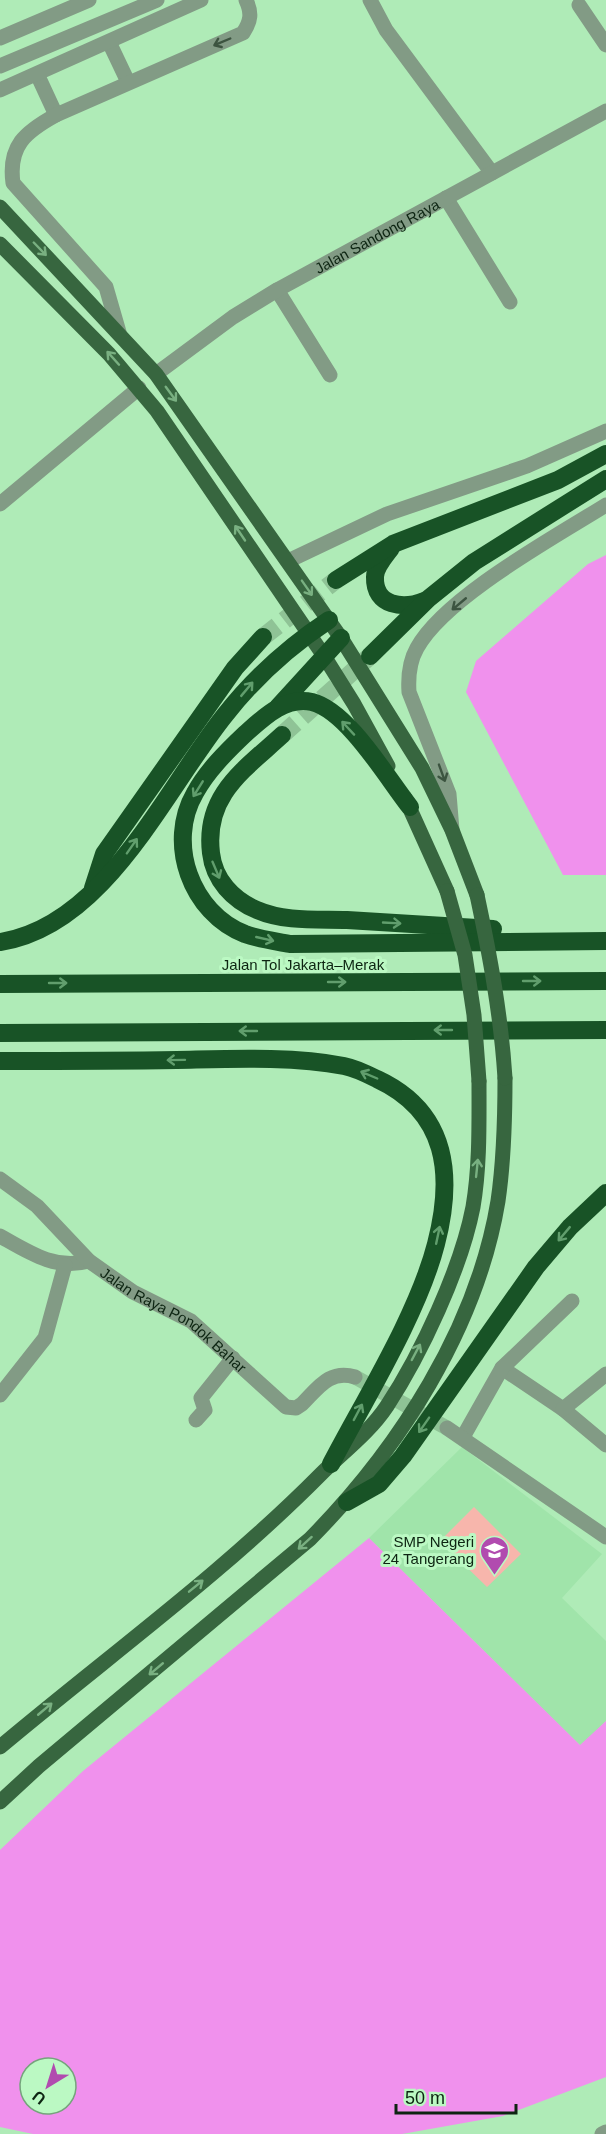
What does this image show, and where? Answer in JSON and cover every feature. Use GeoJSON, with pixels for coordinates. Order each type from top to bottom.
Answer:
{"type":"FeatureCollection","features":[{"type":"Feature","properties":{"kind":"highway"},"geometry":{"type":"LineString","coordinates":[[336,580],[393,544],[558,480],[606,454]]}},
{"type":"Feature","properties":{"kind":"highway"},"geometry":{"type":"LineString","coordinates":[[370,656],[428,599],[474,562],[606,479]]}},
{"type":"Feature","properties":{"kind":"highway"},"geometry":{"type":"LineString","coordinates":[[393,544],[379,565],[375,577],[380,595],[394,606],[409,607],[428,599]]}},
{"type":"Feature","properties":{"kind":"highway"},"geometry":{"type":"LineString","coordinates":[[0,942],[13,940],[53,924],[75,909],[119,865],[224,716],[256,678],[308,633],[329,620]]}},
{"type":"Feature","properties":{"kind":"highway"},"geometry":{"type":"LineString","coordinates":[[93,889],[105,854],[235,668],[263,637]]}},
{"type":"Feature","properties":{"kind":"highway"},"geometry":{"type":"LineString","coordinates":[[341,638],[278,707],[240,739],[206,776],[194,795],[182,832],[183,851],[196,892],[209,910],[244,933],[290,944],[606,940]]}},
{"type":"Feature","properties":{"kind":"highway"},"geometry":{"type":"LineString","coordinates":[[278,707],[302,701],[331,711],[356,736],[410,807]]}},
{"type":"Feature","properties":{"kind":"highway"},"geometry":{"type":"LineString","coordinates":[[282,735],[225,789],[210,826],[212,860],[219,878],[228,891],[241,902],[276,916],[606,940]]}},
{"type":"Feature","properties":{"kind":"highway","name":"Jalan Tol Jakarta–Merak"},"geometry":{"type":"LineString","coordinates":[[0,984],[606,981]]}},
{"type":"Feature","properties":{"kind":"highway"},"geometry":{"type":"LineString","coordinates":[[0,1033],[606,1030]]}},
{"type":"Feature","properties":{"kind":"highway"},"geometry":{"type":"LineString","coordinates":[[0,1050],[110,1061]]}},
{"type":"Feature","properties":{"kind":"highway"},"geometry":{"type":"LineString","coordinates":[[0,1061],[255,1059],[344,1066],[396,1088],[422,1109],[444,1156],[445,1186],[436,1246],[405,1322],[331,1464]]}},
{"type":"Feature","properties":{"kind":"highway"},"geometry":{"type":"LineString","coordinates":[[347,1502],[379,1484],[403,1456],[536,1268],[570,1227],[606,1193]]}},
{"type":"Feature","properties":{"kind":"main road"},"geometry":{"type":"LineString","coordinates":[[0,207],[156,374],[329,620],[422,768],[452,830],[477,895],[496,989],[505,1078],[504,1146],[498,1202],[473,1294],[454,1336],[420,1398],[347,1502],[271,1574],[39,1766],[0,1802]]}},
{"type":"Feature","properties":{"kind":"main road"},"geometry":{"type":"LineString","coordinates":[[0,244],[139,388],[324,656],[354,704],[410,807],[447,891],[465,955],[474,1015],[479,1081],[479,1145],[473,1208],[452,1276],[426,1334],[387,1407],[357,1440],[244,1546],[0,1747]]}},
{"type":"Feature","properties":{"kind":"street"},"geometry":{"type":"LineString","coordinates":[[0,38],[89,0]]}},
{"type":"Feature","properties":{"kind":"street"},"geometry":{"type":"LineString","coordinates":[[0,66],[157,0]]}},
{"type":"Feature","properties":{"kind":"street"},"geometry":{"type":"LineString","coordinates":[[0,90],[201,0]]}},
{"type":"Feature","properties":{"kind":"street"},"geometry":{"type":"LineString","coordinates":[[119,332],[106,287],[13,183],[10,165],[17,145],[35,127],[56,115],[243,33],[249,23],[251,10],[246,0]]}},
{"type":"Feature","properties":{"kind":"street"},"geometry":{"type":"LineString","coordinates":[[370,0],[386,30],[492,173]]}},
{"type":"Feature","properties":{"kind":"street"},"geometry":{"type":"LineString","coordinates":[[579,5],[606,45]]}},
{"type":"Feature","properties":{"kind":"street"},"geometry":{"type":"LineString","coordinates":[[109,42],[128,82]]}},
{"type":"Feature","properties":{"kind":"street"},"geometry":{"type":"LineString","coordinates":[[37,74],[56,115]]}},
{"type":"Feature","properties":{"kind":"street","name":"Jalan Sandong Raya"},"geometry":{"type":"LineString","coordinates":[[156,374],[224,323],[277,290],[606,111]]}},
{"type":"Feature","properties":{"kind":"street"},"geometry":{"type":"LineString","coordinates":[[446,198],[510,302]]}},
{"type":"Feature","properties":{"kind":"street"},"geometry":{"type":"LineString","coordinates":[[277,290],[330,375]]}},
{"type":"Feature","properties":{"kind":"street"},"geometry":{"type":"LineString","coordinates":[[0,504],[139,388]]}},
{"type":"Feature","properties":{"kind":"street"},"geometry":{"type":"LineString","coordinates":[[288,561],[387,514],[527,466],[606,431]]}},
{"type":"Feature","properties":{"kind":"street"},"geometry":{"type":"LineString","coordinates":[[452,830],[449,794],[409,692],[408,676],[416,649],[438,622],[461,602],[506,568],[606,505]]}},
{"type":"Feature","properties":{"kind":"street","name":"Jalan Raya Pondok Bahar"},"geometry":{"type":"LineString","coordinates":[[0,1179],[38,1206],[90,1260],[118,1283],[191,1321],[281,1404],[291,1408],[302,1404],[325,1380],[332,1376],[355,1377]]}},
{"type":"Feature","properties":{"kind":"street"},"geometry":{"type":"LineString","coordinates":[[0,1236],[40,1258],[65,1265],[90,1260]]}},
{"type":"Feature","properties":{"kind":"street"},"geometry":{"type":"LineString","coordinates":[[0,1395],[45,1338],[65,1265]]}},
{"type":"Feature","properties":{"kind":"street"},"geometry":{"type":"LineString","coordinates":[[463,1437],[502,1368],[572,1300]]}},
{"type":"Feature","properties":{"kind":"street"},"geometry":{"type":"LineString","coordinates":[[196,1420],[205,1410],[201,1398],[233,1358]]}},
{"type":"Feature","properties":{"kind":"street"},"geometry":{"type":"LineString","coordinates":[[502,1368],[563,1409],[606,1445]]}},
{"type":"Feature","properties":{"kind":"street"},"geometry":{"type":"LineString","coordinates":[[563,1409],[606,1374]]}},
{"type":"Feature","properties":{"kind":"street"},"geometry":{"type":"LineString","coordinates":[[447,1428],[606,1537]]}},
{"type":"Feature","properties":{"kind":"shaded area"},"geometry":{"type":"Polygon","coordinates":[[[606,555],[606,875],[563,875],[466,692],[476,661],[588,564],[606,555]]]}},
{"type":"Feature","properties":{"kind":"shaded area","name":"SMP Negeri 24 Tangerang"},"geometry":{"type":"Polygon","coordinates":[[[462,1447],[602,1554],[562,1598],[606,1641],[606,1721],[581,1746],[369,1538],[462,1447]]]}},
{"type":"Feature","properties":{"kind":"shaded area"},"geometry":{"type":"Polygon","coordinates":[[[474,1507],[521,1554],[487,1587],[440,1541],[474,1507]]]}},
{"type":"Feature","properties":{"kind":"shaded area"},"geometry":{"type":"Polygon","coordinates":[[[369,1538],[580,1745],[606,1721],[606,2077],[503,2116],[402,2134],[33,2134],[0,2127],[0,1850],[83,1771],[369,1538]]]}},
{"type":"Feature","properties":{"kind":"tunnel"},"geometry":{"type":"LineString","coordinates":[[263,637],[336,580]]}},
{"type":"Feature","properties":{"kind":"tunnel"},"geometry":{"type":"LineString","coordinates":[[282,735],[370,656]]}},
{"type":"Feature","properties":{"kind":"tunnel"},"geometry":{"type":"LineString","coordinates":[[355,1377],[447,1428]]}},
{"type":"Feature","properties":{"kind":"place","name":"SMP Negeri 24 Tangerang"},"geometry":{"type":"Point","coordinates":[495,1576]}}]}
